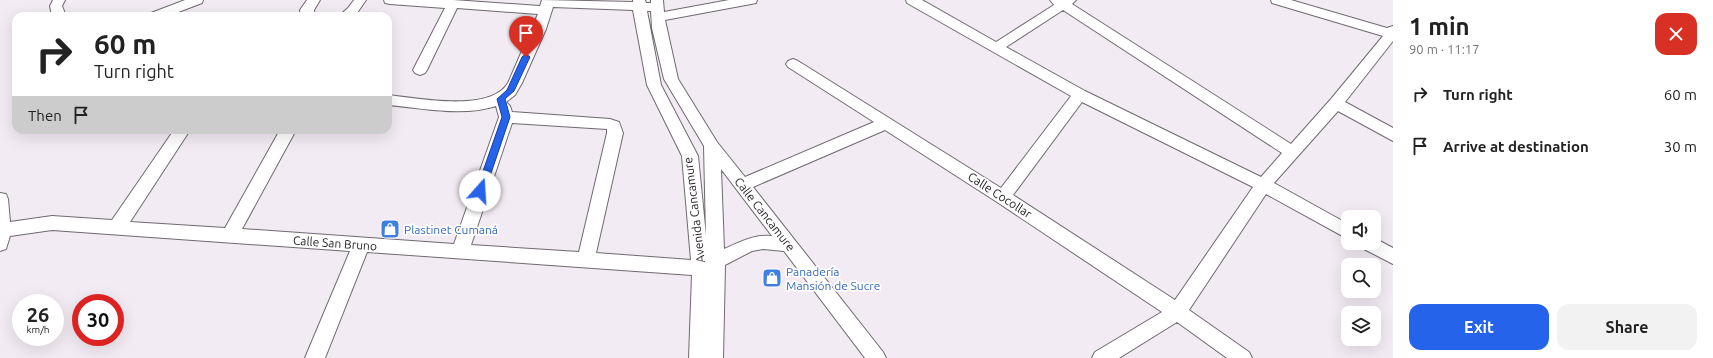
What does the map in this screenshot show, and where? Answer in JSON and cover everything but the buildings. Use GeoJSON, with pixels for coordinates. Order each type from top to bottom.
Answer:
{"type":"FeatureCollection","features":[{"type":"Feature","properties":{"kind":"street"},"geometry":{"type":"LineString","coordinates":[[58,12],[56,6],[59,0]]}},
{"type":"Feature","properties":{"kind":"street"},"geometry":{"type":"LineString","coordinates":[[166,12],[197,0]]}},
{"type":"Feature","properties":{"kind":"street"},"geometry":{"type":"LineString","coordinates":[[307,12],[307,10],[314,0]]}},
{"type":"Feature","properties":{"kind":"street"},"geometry":{"type":"LineString","coordinates":[[352,12],[360,0]]}},
{"type":"Feature","properties":{"kind":"street"},"geometry":{"type":"LineString","coordinates":[[390,0],[453,4],[607,3],[639,4],[658,8],[751,0]]}},
{"type":"Feature","properties":{"kind":"street"},"geometry":{"type":"LineString","coordinates":[[912,0],[1080,95],[1263,185],[1341,228]]}},
{"type":"Feature","properties":{"kind":"street"},"geometry":{"type":"LineString","coordinates":[[1102,358],[1177,312],[1263,185],[1391,37],[1277,0]]}},
{"type":"Feature","properties":{"kind":"street"},"geometry":{"type":"LineString","coordinates":[[996,48],[1064,1],[1292,152]]}},
{"type":"Feature","properties":{"kind":"street"},"geometry":{"type":"LineString","coordinates":[[420,70],[453,4]]}},
{"type":"Feature","properties":{"kind":"street"},"geometry":{"type":"LineString","coordinates":[[392,100],[464,106],[483,104],[501,99],[510,91],[533,43],[547,4]]}},
{"type":"Feature","properties":{"kind":"street","name":"Avenida Cancamure"},"geometry":{"type":"LineString","coordinates":[[639,4],[654,85],[690,156],[708,265],[713,358]]}},
{"type":"Feature","properties":{"kind":"street","name":"Avenida Cancamure"},"geometry":{"type":"LineString","coordinates":[[658,8],[659,28],[671,79],[712,146],[708,265],[699,358]]}},
{"type":"Feature","properties":{"kind":"street","name":"Calle Cocollar"},"geometry":{"type":"LineString","coordinates":[[794,64],[1003,197],[1177,312],[1242,358]]}},
{"type":"Feature","properties":{"kind":"street"},"geometry":{"type":"LineString","coordinates":[[1003,197],[1080,95]]}},
{"type":"Feature","properties":{"kind":"street"},"geometry":{"type":"LineString","coordinates":[[460,251],[506,117],[501,99]]}},
{"type":"Feature","properties":{"kind":"street"},"geometry":{"type":"LineString","coordinates":[[1336,102],[1393,134]]}},
{"type":"Feature","properties":{"kind":"street"},"geometry":{"type":"LineString","coordinates":[[506,117],[610,124],[614,126],[615,133],[586,260]]}},
{"type":"Feature","properties":{"kind":"street"},"geometry":{"type":"LineString","coordinates":[[742,185],[887,123]]}},
{"type":"Feature","properties":{"kind":"street"},"geometry":{"type":"LineString","coordinates":[[117,227],[179,134]]}},
{"type":"Feature","properties":{"kind":"street"},"geometry":{"type":"LineString","coordinates":[[230,235],[286,134]]}},
{"type":"Feature","properties":{"kind":"street","name":"Calle Cancamure"},"geometry":{"type":"LineString","coordinates":[[712,146],[876,358]]}},
{"type":"Feature","properties":{"kind":"street"},"geometry":{"type":"LineString","coordinates":[[0,199],[1,237]]}},
{"type":"Feature","properties":{"kind":"street","name":"Calle San Bruno"},"geometry":{"type":"LineString","coordinates":[[1,237],[52,223],[586,260],[708,265]]}},
{"type":"Feature","properties":{"kind":"street"},"geometry":{"type":"LineString","coordinates":[[708,265],[749,245],[763,242],[789,245]]}},
{"type":"Feature","properties":{"kind":"street"},"geometry":{"type":"LineString","coordinates":[[315,358],[361,245]]}},
{"type":"Feature","properties":{"kind":"street"},"geometry":{"type":"LineString","coordinates":[[1380,250],[1393,257]]}},
{"type":"Feature","properties":{"kind":"place","name":"Plastinet Cumaná"},"geometry":{"type":"Point","coordinates":[390,229]}},
{"type":"Feature","properties":{"kind":"place","name":"Panadería Mansión de Sucre"},"geometry":{"type":"Point","coordinates":[772,278]}},
{"type":"Feature","properties":{"kind":"route"},"geometry":{"type":"LineString","coordinates":[[480,191],[506,117],[501,99],[510,91],[526,57]]}}]}
